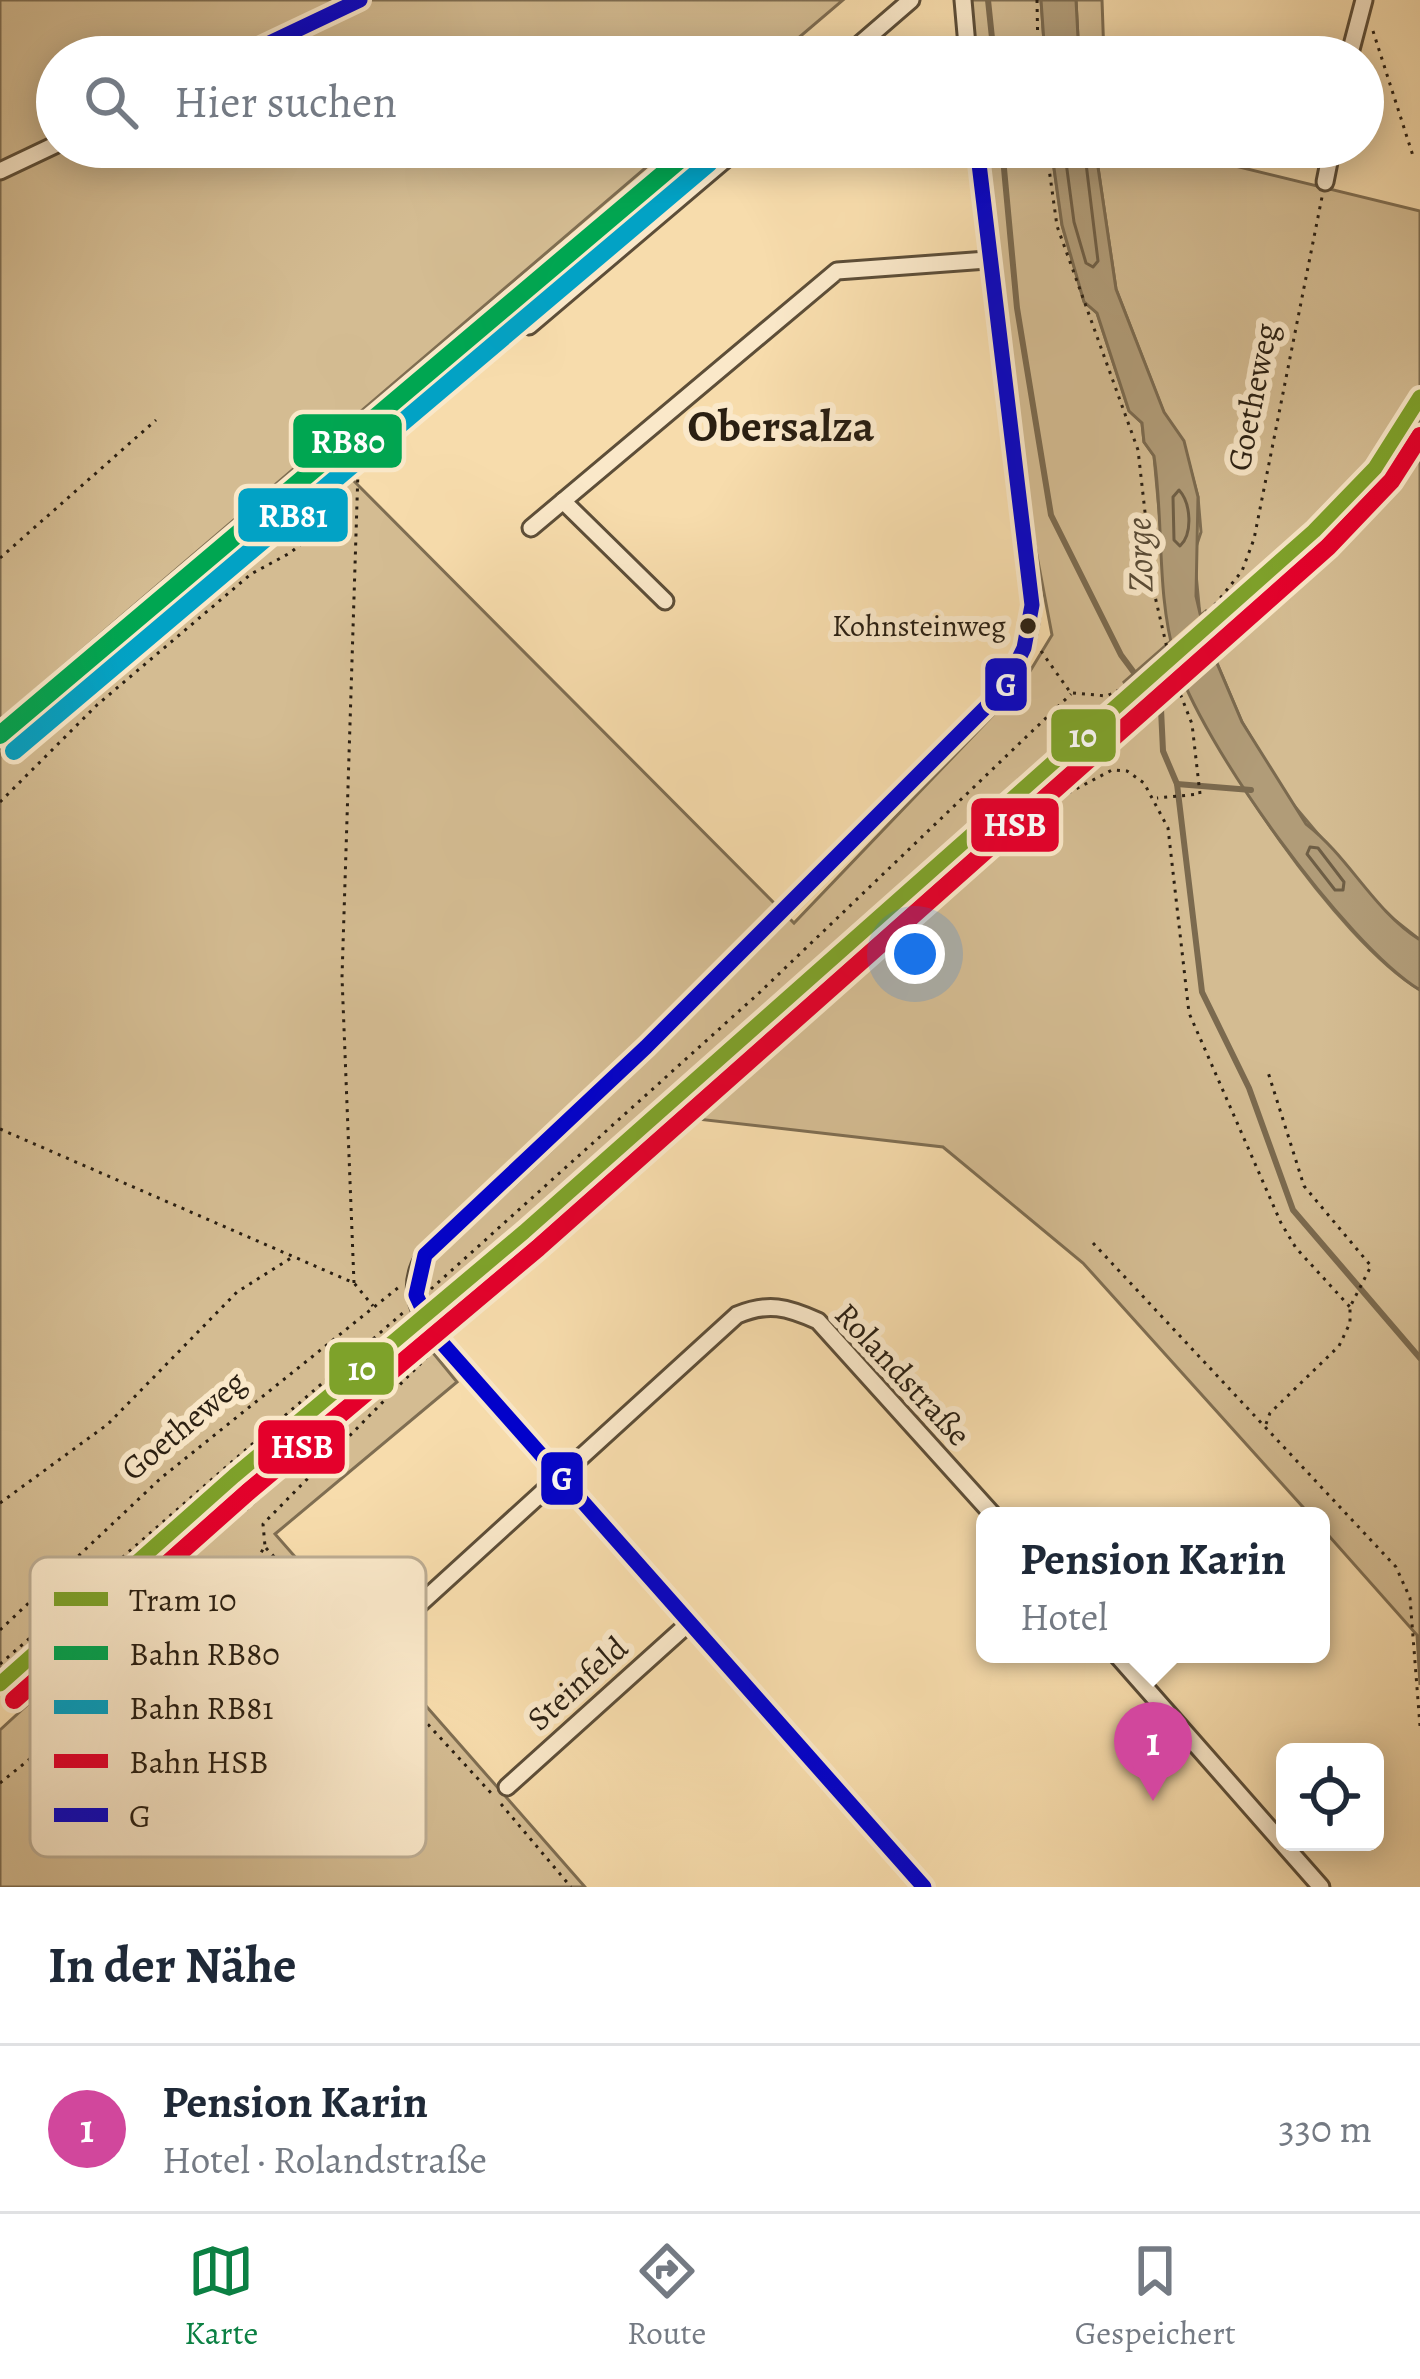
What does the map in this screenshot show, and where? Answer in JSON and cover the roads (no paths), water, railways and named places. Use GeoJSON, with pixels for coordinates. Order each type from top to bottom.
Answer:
{"type":"FeatureCollection","features":[{"type":"Feature","properties":{"kind":"street"},"geometry":{"type":"LineString","coordinates":[[284,36],[360,0]]}},
{"type":"Feature","properties":{"kind":"street"},"geometry":{"type":"LineString","coordinates":[[869,36],[911,0]]}},
{"type":"Feature","properties":{"kind":"street"},"geometry":{"type":"LineString","coordinates":[[962,0],[966,36]]}},
{"type":"Feature","properties":{"kind":"street"},"geometry":{"type":"LineString","coordinates":[[1355,36],[1364,0]]}},
{"type":"Feature","properties":{"kind":"street"},"geometry":{"type":"LineString","coordinates":[[0,171],[36,154]]}},
{"type":"Feature","properties":{"kind":"street"},"geometry":{"type":"LineString","coordinates":[[529,326],[715,168]]}},
{"type":"Feature","properties":{"kind":"street"},"geometry":{"type":"LineString","coordinates":[[923,1887],[437,1338],[419,1310],[413,1276],[424,1255],[577,1117],[1011,677],[1030,636],[1029,566],[978,168]]}},
{"type":"Feature","properties":{"kind":"street"},"geometry":{"type":"LineString","coordinates":[[1325,182],[1328,168]]}},
{"type":"Feature","properties":{"kind":"street"},"geometry":{"type":"LineString","coordinates":[[531,527],[837,271],[988,260]]}},
{"type":"Feature","properties":{"kind":"street"},"geometry":{"type":"LineString","coordinates":[[563,501],[664,601]]}},
{"type":"Feature","properties":{"kind":"street","name":"Rolandstraße"},"geometry":{"type":"LineString","coordinates":[[426,1598],[737,1315],[762,1304],[789,1308],[818,1321],[986,1507]]}},
{"type":"Feature","properties":{"kind":"street","name":"Steinfeld"},"geometry":{"type":"LineString","coordinates":[[507,1787],[688,1624]]}},
{"type":"Feature","properties":{"kind":"street"},"geometry":{"type":"LineString","coordinates":[[1124,1663],[1321,1887]]}},
{"type":"Feature","properties":{"kind":"water"},"geometry":{"type":"Polygon","coordinates":[[[1041,0],[1076,0],[1078,36],[1044,36],[1041,0]]]}},
{"type":"Feature","properties":{"kind":"water"},"geometry":{"type":"Polygon","coordinates":[[[1054,168],[1098,168],[1116,289],[1164,412],[1184,441],[1198,497],[1196,596],[1205,635],[1242,722],[1306,824],[1389,914],[1420,940],[1420,990],[1389,966],[1316,887],[1244,788],[1189,695],[1175,658],[1165,608],[1154,456],[1144,442],[1142,423],[1129,411],[1097,313],[1084,302],[1062,225],[1054,168]]]}},
{"type":"Feature","properties":{"kind":"waterway"},"geometry":{"type":"LineString","coordinates":[[988,0],[992,36]]}},
{"type":"Feature","properties":{"kind":"waterway"},"geometry":{"type":"LineString","coordinates":[[1004,168],[1017,308],[1051,515],[1121,655],[1161,709],[1163,751],[1177,784],[1202,992],[1249,1088],[1293,1210],[1420,1358]]}},
{"type":"Feature","properties":{"kind":"waterway"},"geometry":{"type":"LineString","coordinates":[[1177,784],[1251,790]]}},
{"type":"Feature","properties":{"kind":"tram line","name":"10"},"geometry":{"type":"LineString","coordinates":[[143,1557],[524,1232],[1314,531],[1375,468],[1420,397]]}},
{"type":"Feature","properties":{"kind":"tram line","name":"10"},"geometry":{"type":"LineString","coordinates":[[0,1684],[30,1657]]}},
{"type":"Feature","properties":{"kind":"rail line","name":"RB80"},"geometry":{"type":"LineString","coordinates":[[0,735],[670,168]]}},
{"type":"Feature","properties":{"kind":"rail line","name":"RB81"},"geometry":{"type":"LineString","coordinates":[[14,751],[703,168]]}},
{"type":"Feature","properties":{"kind":"rail line","name":"HSB"},"geometry":{"type":"LineString","coordinates":[[175,1557],[538,1248],[1328,547],[1391,481],[1420,436]]}},
{"type":"Feature","properties":{"kind":"rail line","name":"HSB"},"geometry":{"type":"LineString","coordinates":[[14,1700],[30,1686]]}},
{"type":"Feature","properties":{"kind":"place","name":"Kohnsteinweg"},"geometry":{"type":"Point","coordinates":[1028,626]}},
{"type":"Feature","properties":{"kind":"place","name":"Pension Karin"},"geometry":{"type":"Point","coordinates":[1153,1801]}},
{"type":"Feature","properties":{"kind":"district","name":"Obersalza"},"geometry":{"type":"Point","coordinates":[781,426]}},
{"type":"Feature","properties":{"kind":"water label","name":"Zorge"},"geometry":{"type":"Point","coordinates":[1139,555]}}]}
